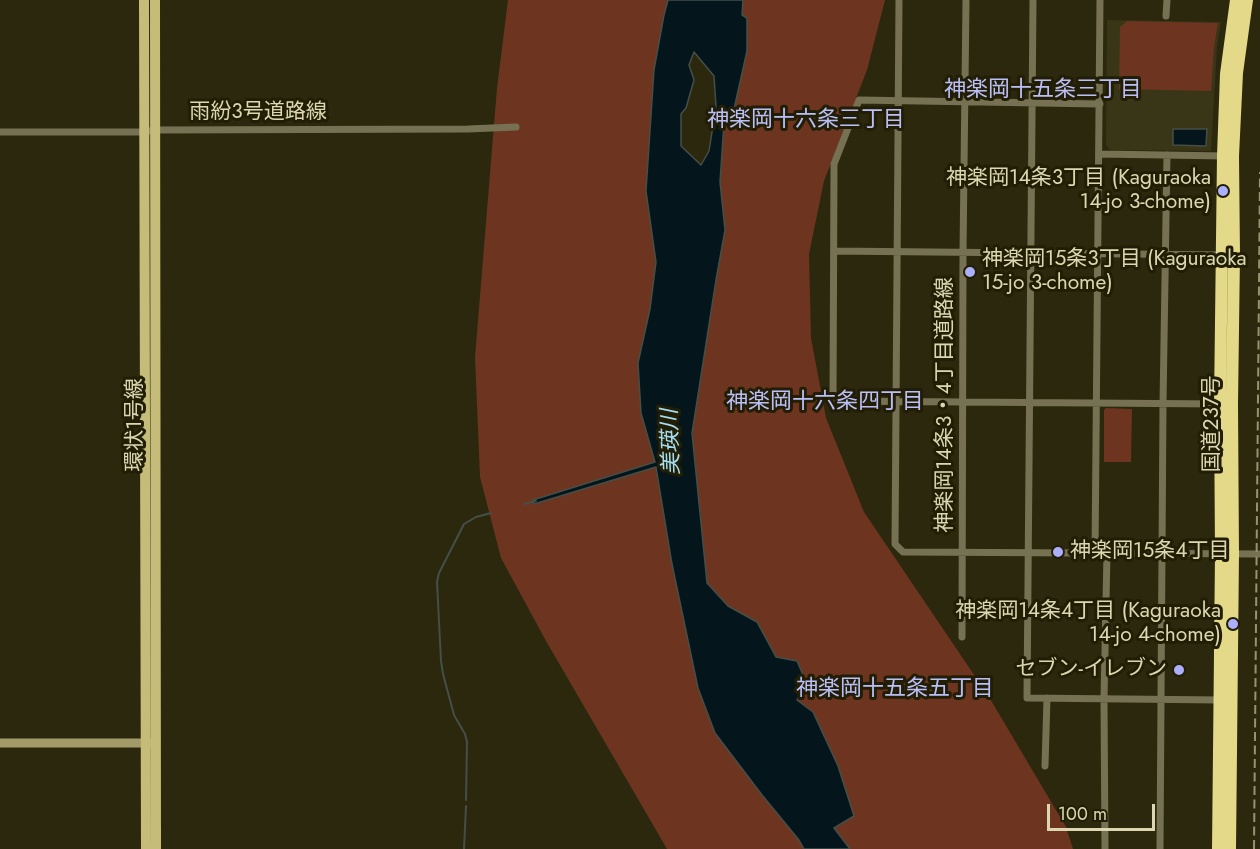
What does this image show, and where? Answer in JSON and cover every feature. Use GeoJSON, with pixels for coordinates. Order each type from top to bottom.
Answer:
{"type":"FeatureCollection","features":[{"type":"Feature","properties":{"kind":"highway","name":"国道237号"},"geometry":{"type":"LineString","coordinates":[[1218,849],[1225,700],[1227,554],[1228,156],[1226,74],[1236,0]]}},
{"type":"Feature","properties":{"kind":"highway","name":"国道237号"},"geometry":{"type":"LineString","coordinates":[[1228,156],[1247,0]]}},
{"type":"Feature","properties":{"kind":"highway","name":"国道237号"},"geometry":{"type":"LineString","coordinates":[[1225,700],[1230,849]]}},
{"type":"Feature","properties":{"kind":"main road","name":"環状1号線"},"geometry":{"type":"LineString","coordinates":[[144,0],[149,131],[151,743],[156,849]]}},
{"type":"Feature","properties":{"kind":"main road","name":"環状1号線"},"geometry":{"type":"LineString","coordinates":[[149,131],[154,0]]}},
{"type":"Feature","properties":{"kind":"main road","name":"環状1号線"},"geometry":{"type":"LineString","coordinates":[[146,849],[151,743]]}},
{"type":"Feature","properties":{"kind":"street"},"geometry":{"type":"LineString","coordinates":[[899,0],[895,544],[903,552],[963,551],[963,637]]}},
{"type":"Feature","properties":{"kind":"street","name":"神楽岡14条3・4丁目道路線"},"geometry":{"type":"LineString","coordinates":[[966,0],[963,551],[1260,554]]}},
{"type":"Feature","properties":{"kind":"street"},"geometry":{"type":"LineString","coordinates":[[1033,0],[1027,698],[1225,700]]}},
{"type":"Feature","properties":{"kind":"street"},"geometry":{"type":"LineString","coordinates":[[1095,553],[1100,0]]}},
{"type":"Feature","properties":{"kind":"street"},"geometry":{"type":"LineString","coordinates":[[1166,16],[1167,0]]}},
{"type":"Feature","properties":{"kind":"street"},"geometry":{"type":"LineString","coordinates":[[1100,104],[859,100],[834,165],[833,401],[1226,404]]}},
{"type":"Feature","properties":{"kind":"street","name":"雨紛3号道路線"},"geometry":{"type":"LineString","coordinates":[[0,132],[516,127]]}},
{"type":"Feature","properties":{"kind":"street"},"geometry":{"type":"LineString","coordinates":[[1100,154],[1228,156]]}},
{"type":"Feature","properties":{"kind":"street"},"geometry":{"type":"LineString","coordinates":[[1160,849],[1167,155]]}},
{"type":"Feature","properties":{"kind":"street"},"geometry":{"type":"LineString","coordinates":[[834,251],[1228,255]]}},
{"type":"Feature","properties":{"kind":"street"},"geometry":{"type":"LineString","coordinates":[[1105,849],[1104,699],[1107,553]]}},
{"type":"Feature","properties":{"kind":"street"},"geometry":{"type":"LineString","coordinates":[[1045,766],[1047,698]]}},
{"type":"Feature","properties":{"kind":"street"},"geometry":{"type":"LineString","coordinates":[[0,743],[151,743]]}},
{"type":"Feature","properties":{"kind":"shaded area"},"geometry":{"type":"Polygon","coordinates":[[[508,0],[668,0],[654,70],[646,191],[656,262],[641,413],[655,462],[672,564],[698,688],[715,733],[804,849],[667,849],[546,641],[501,558],[480,477],[475,357],[497,88],[508,0]]]}},
{"type":"Feature","properties":{"kind":"shaded area"},"geometry":{"type":"Polygon","coordinates":[[[743,0],[885,0],[867,70],[824,181],[809,254],[811,338],[826,418],[864,512],[989,697],[1066,827],[1073,849],[850,849],[834,828],[854,816],[838,766],[813,712],[797,700],[757,622],[728,606],[707,583],[692,433],[725,230],[720,182],[724,123],[735,109],[743,0]]]}},
{"type":"Feature","properties":{"kind":"shaded area"},"geometry":{"type":"Polygon","coordinates":[[[1107,20],[1221,22],[1217,47],[1211,151],[1110,150],[1106,145],[1107,20]]]}},
{"type":"Feature","properties":{"kind":"shaded area"},"geometry":{"type":"Polygon","coordinates":[[[1127,21],[1218,23],[1211,91],[1119,89],[1120,27],[1127,21]]]}},
{"type":"Feature","properties":{"kind":"shaded area"},"geometry":{"type":"Polygon","coordinates":[[[1106,408],[1132,409],[1131,462],[1104,462],[1104,410],[1106,408]]]}},
{"type":"Feature","properties":{"kind":"water","name":"美瑛川"},"geometry":{"type":"Polygon","coordinates":[[[668,0],[743,0],[742,15],[747,18],[747,51],[734,109],[724,123],[720,182],[725,230],[692,433],[707,583],[728,606],[757,622],[776,657],[797,661],[806,682],[797,700],[813,712],[838,766],[854,816],[834,828],[850,849],[804,849],[715,733],[698,688],[672,564],[656,467],[534,504],[533,500],[655,462],[641,413],[638,363],[650,309],[656,262],[646,191],[654,70],[668,0]],[[694,52],[689,65],[694,80],[686,108],[681,114],[681,146],[701,165],[709,151],[716,107],[714,76],[694,52]]]}},
{"type":"Feature","properties":{"kind":"water"},"geometry":{"type":"Polygon","coordinates":[[[1173,129],[1207,129],[1206,146],[1173,145],[1173,129]]]}},
{"type":"Feature","properties":{"kind":"waterway"},"geometry":{"type":"LineString","coordinates":[[524,504],[536,501]]}},
{"type":"Feature","properties":{"kind":"waterway"},"geometry":{"type":"LineString","coordinates":[[466,800],[467,742],[454,715],[443,674],[437,582],[439,573],[464,524],[476,517],[491,513]]}},
{"type":"Feature","properties":{"kind":"waterway"},"geometry":{"type":"LineString","coordinates":[[464,849],[466,806]]}},
{"type":"Feature","properties":{"kind":"railway"},"geometry":{"type":"LineString","coordinates":[[1254,849],[1260,172]]}},
{"type":"Feature","properties":{"kind":"place","name":"神楽岡14条3丁目 (Kaguraoka 14-jo 3-chome)"},"geometry":{"type":"Point","coordinates":[1223,191]}},
{"type":"Feature","properties":{"kind":"place","name":"神楽岡15条3丁目 (Kaguraoka 15-jo 3-chome)"},"geometry":{"type":"Point","coordinates":[970,272]}},
{"type":"Feature","properties":{"kind":"place","name":"神楽岡15条4丁目"},"geometry":{"type":"Point","coordinates":[1058,552]}},
{"type":"Feature","properties":{"kind":"place","name":"神楽岡14条4丁目 (Kaguraoka 14-jo 4-chome)"},"geometry":{"type":"Point","coordinates":[1233,624]}},
{"type":"Feature","properties":{"kind":"place","name":"セブン-イレブン"},"geometry":{"type":"Point","coordinates":[1179,670]}},
{"type":"Feature","properties":{"kind":"district","name":"神楽岡十五条三丁目"},"geometry":{"type":"Point","coordinates":[1043,91]}},
{"type":"Feature","properties":{"kind":"district","name":"神楽岡十六条三丁目"},"geometry":{"type":"Point","coordinates":[806,121]}},
{"type":"Feature","properties":{"kind":"district","name":"神楽岡十六条四丁目"},"geometry":{"type":"Point","coordinates":[825,403]}},
{"type":"Feature","properties":{"kind":"district","name":"神楽岡十五条五丁目"},"geometry":{"type":"Point","coordinates":[895,690]}}]}
